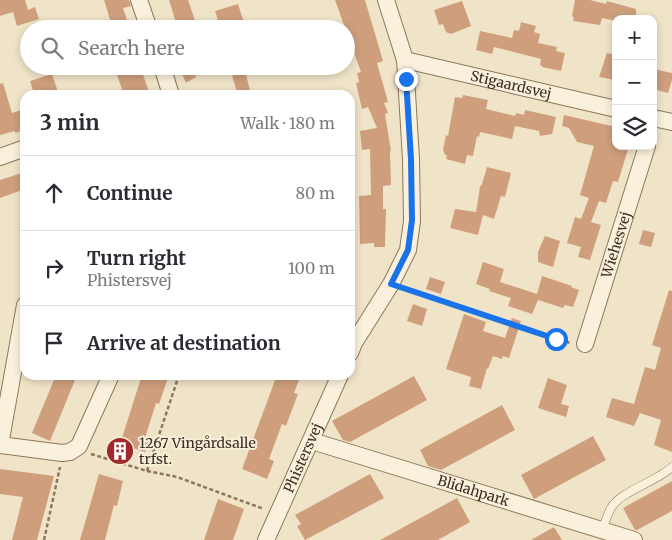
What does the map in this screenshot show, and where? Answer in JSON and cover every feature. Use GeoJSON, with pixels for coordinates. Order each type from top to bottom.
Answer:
{"type":"FeatureCollection","features":[{"type":"Feature","properties":{"kind":"street"},"geometry":{"type":"LineString","coordinates":[[140,0],[146,20]]}},
{"type":"Feature","properties":{"kind":"street"},"geometry":{"type":"LineString","coordinates":[[355,341],[391,284],[408,250],[412,220],[411,159],[405,60],[386,0]]}},
{"type":"Feature","properties":{"kind":"street","name":"Stigaardsvej"},"geometry":{"type":"LineString","coordinates":[[405,60],[612,108]]}},
{"type":"Feature","properties":{"kind":"street"},"geometry":{"type":"LineString","coordinates":[[165,75],[169,90]]}},
{"type":"Feature","properties":{"kind":"street"},"geometry":{"type":"LineString","coordinates":[[0,157],[20,150]]}},
{"type":"Feature","properties":{"kind":"street","name":"Wiehesvej"},"geometry":{"type":"LineString","coordinates":[[585,344],[646,150]]}},
{"type":"Feature","properties":{"kind":"street"},"geometry":{"type":"LineString","coordinates":[[20,333],[0,445],[62,453],[70,452],[79,446],[109,380]]}},
{"type":"Feature","properties":{"kind":"street","name":"Phistersvej"},"geometry":{"type":"LineString","coordinates":[[266,540],[338,380]]}},
{"type":"Feature","properties":{"kind":"street","name":"Blidahpark"},"geometry":{"type":"LineString","coordinates":[[312,441],[634,540]]}},
{"type":"Feature","properties":{"kind":"lane"},"geometry":{"type":"LineString","coordinates":[[602,530],[611,507],[621,498],[665,474],[672,467]]}},
{"type":"Feature","properties":{"kind":"path"},"geometry":{"type":"LineString","coordinates":[[391,284],[574,344],[585,344]]}},
{"type":"Feature","properties":{"kind":"path"},"geometry":{"type":"LineString","coordinates":[[147,472],[177,380]]}},
{"type":"Feature","properties":{"kind":"path"},"geometry":{"type":"LineString","coordinates":[[79,446],[90,453],[147,472],[177,477],[278,514]]}},
{"type":"Feature","properties":{"kind":"path"},"geometry":{"type":"LineString","coordinates":[[44,540],[58,480],[62,453]]}},
{"type":"Feature","properties":{"kind":"building"},"geometry":{"type":"Polygon","coordinates":[[[0,0],[25,0],[28,10],[35,7],[39,19],[20,20],[20,25],[17,26],[13,12],[0,16],[0,0]]]}},
{"type":"Feature","properties":{"kind":"building"},"geometry":{"type":"Polygon","coordinates":[[[104,0],[129,0],[131,6],[123,8],[127,20],[110,20],[104,0]]]}},
{"type":"Feature","properties":{"kind":"building"},"geometry":{"type":"Polygon","coordinates":[[[169,0],[188,0],[195,20],[175,20],[169,0]]]}},
{"type":"Feature","properties":{"kind":"building"},"geometry":{"type":"Polygon","coordinates":[[[335,0],[365,0],[383,61],[377,63],[388,102],[384,103],[388,113],[385,114],[391,151],[391,185],[383,186],[383,209],[386,209],[385,247],[374,247],[374,243],[360,244],[359,196],[371,195],[370,149],[362,150],[360,131],[377,128],[368,107],[362,109],[356,83],[359,82],[357,73],[361,72],[355,55],[355,20],[342,20],[335,0]]]}},
{"type":"Feature","properties":{"kind":"building"},"geometry":{"type":"Polygon","coordinates":[[[575,0],[590,0],[606,4],[607,1],[636,9],[636,15],[612,15],[612,20],[602,18],[600,25],[573,21],[574,18],[572,16],[575,0]]]}},
{"type":"Feature","properties":{"kind":"building"},"geometry":{"type":"Polygon","coordinates":[[[462,1],[471,26],[451,34],[446,32],[443,24],[439,25],[434,10],[462,1]]]}},
{"type":"Feature","properties":{"kind":"building"},"geometry":{"type":"Polygon","coordinates":[[[238,4],[243,20],[218,20],[215,11],[238,4]]]}},
{"type":"Feature","properties":{"kind":"building"},"geometry":{"type":"Polygon","coordinates":[[[521,22],[536,26],[534,32],[540,34],[538,43],[557,47],[556,51],[565,53],[561,71],[542,67],[540,65],[541,59],[494,47],[492,54],[476,50],[480,31],[512,38],[514,30],[519,31],[521,22]]]}},
{"type":"Feature","properties":{"kind":"building"},"geometry":{"type":"Polygon","coordinates":[[[607,53],[612,54],[612,79],[599,77],[607,53]]]}},
{"type":"Feature","properties":{"kind":"building"},"geometry":{"type":"Polygon","coordinates":[[[657,70],[672,73],[668,93],[657,90],[657,70]]]}},
{"type":"Feature","properties":{"kind":"building"},"geometry":{"type":"Polygon","coordinates":[[[52,75],[57,90],[33,90],[30,81],[52,75]]]}},
{"type":"Feature","properties":{"kind":"building"},"geometry":{"type":"Polygon","coordinates":[[[117,75],[143,75],[148,90],[122,90],[117,75]]]}},
{"type":"Feature","properties":{"kind":"building"},"geometry":{"type":"Polygon","coordinates":[[[182,75],[195,75],[196,77],[186,83],[182,75]]]}},
{"type":"Feature","properties":{"kind":"building"},"geometry":{"type":"Polygon","coordinates":[[[246,75],[250,90],[236,90],[232,76],[246,75]]]}},
{"type":"Feature","properties":{"kind":"building"},"geometry":{"type":"Polygon","coordinates":[[[3,83],[12,113],[20,111],[20,132],[0,135],[0,84],[3,83]]]}},
{"type":"Feature","properties":{"kind":"building"},"geometry":{"type":"Polygon","coordinates":[[[463,95],[488,100],[486,109],[515,116],[516,113],[524,115],[525,110],[556,117],[552,134],[540,136],[539,131],[515,126],[512,139],[480,132],[479,137],[477,136],[473,156],[467,155],[465,164],[446,159],[447,155],[445,155],[443,150],[446,135],[448,136],[455,97],[462,98],[463,95]]]}},
{"type":"Feature","properties":{"kind":"building"},"geometry":{"type":"Polygon","coordinates":[[[564,115],[612,126],[612,150],[628,150],[618,182],[613,181],[606,203],[599,201],[591,222],[601,225],[590,260],[578,257],[581,247],[567,243],[575,217],[581,219],[589,198],[580,195],[594,146],[577,142],[569,128],[562,126],[564,115]]]}},
{"type":"Feature","properties":{"kind":"building"},"geometry":{"type":"Polygon","coordinates":[[[487,167],[511,173],[505,197],[501,196],[494,219],[483,215],[478,235],[450,228],[455,209],[476,212],[480,187],[487,167]]]}},
{"type":"Feature","properties":{"kind":"building"},"geometry":{"type":"Polygon","coordinates":[[[20,174],[20,191],[0,198],[0,180],[20,174]]]}},
{"type":"Feature","properties":{"kind":"building"},"geometry":{"type":"Polygon","coordinates":[[[643,230],[655,233],[651,247],[639,244],[643,230]]]}},
{"type":"Feature","properties":{"kind":"building"},"geometry":{"type":"Polygon","coordinates":[[[545,236],[560,241],[553,267],[538,262],[538,252],[545,236]]]}},
{"type":"Feature","properties":{"kind":"building"},"geometry":{"type":"Polygon","coordinates":[[[483,262],[504,269],[500,282],[537,294],[542,276],[572,286],[579,290],[573,307],[565,305],[563,308],[538,300],[532,314],[508,306],[511,298],[489,291],[490,289],[476,284],[483,262]]]}},
{"type":"Feature","properties":{"kind":"building"},"geometry":{"type":"Polygon","coordinates":[[[430,277],[445,282],[441,294],[426,289],[430,277]]]}},
{"type":"Feature","properties":{"kind":"building"},"geometry":{"type":"Polygon","coordinates":[[[669,290],[672,291],[672,452],[654,445],[661,420],[640,413],[634,426],[606,417],[612,398],[634,404],[645,367],[655,370],[661,348],[652,345],[669,290]]]}},
{"type":"Feature","properties":{"kind":"building"},"geometry":{"type":"Polygon","coordinates":[[[413,304],[427,309],[422,326],[407,321],[413,304]]]}},
{"type":"Feature","properties":{"kind":"building"},"geometry":{"type":"Polygon","coordinates":[[[464,314],[486,322],[483,331],[505,338],[512,318],[521,321],[509,358],[503,356],[502,359],[493,356],[487,368],[481,389],[469,386],[471,377],[446,369],[464,314]]]}},
{"type":"Feature","properties":{"kind":"building"},"geometry":{"type":"Polygon","coordinates":[[[414,376],[427,400],[350,442],[343,440],[332,421],[414,376]]]}},
{"type":"Feature","properties":{"kind":"building"},"geometry":{"type":"Polygon","coordinates":[[[548,378],[567,385],[561,404],[569,406],[566,417],[538,408],[548,378]]]}},
{"type":"Feature","properties":{"kind":"building"},"geometry":{"type":"Polygon","coordinates":[[[54,380],[75,380],[50,441],[32,433],[54,380]]]}},
{"type":"Feature","properties":{"kind":"building"},"geometry":{"type":"Polygon","coordinates":[[[140,380],[167,380],[159,404],[156,403],[145,438],[149,440],[145,452],[120,444],[140,380]]]}},
{"type":"Feature","properties":{"kind":"building"},"geometry":{"type":"Polygon","coordinates":[[[275,380],[299,380],[294,393],[298,394],[286,426],[282,424],[269,459],[274,461],[267,479],[242,469],[275,380]]]}},
{"type":"Feature","properties":{"kind":"building"},"geometry":{"type":"Polygon","coordinates":[[[502,405],[515,430],[441,470],[428,466],[420,450],[502,405]]]}},
{"type":"Feature","properties":{"kind":"building"},"geometry":{"type":"Polygon","coordinates":[[[593,436],[606,460],[534,499],[521,475],[593,436]]]}},
{"type":"Feature","properties":{"kind":"building"},"geometry":{"type":"Polygon","coordinates":[[[0,469],[54,476],[37,540],[12,540],[23,497],[0,494],[0,469]]]}},
{"type":"Feature","properties":{"kind":"building"},"geometry":{"type":"Polygon","coordinates":[[[99,474],[123,481],[117,506],[114,505],[105,540],[80,540],[99,474]]]}},
{"type":"Feature","properties":{"kind":"building"},"geometry":{"type":"Polygon","coordinates":[[[370,474],[384,498],[305,540],[297,526],[301,524],[295,515],[370,474]]]}},
{"type":"Feature","properties":{"kind":"building"},"geometry":{"type":"Polygon","coordinates":[[[672,481],[672,511],[635,530],[623,508],[672,481]]]}},
{"type":"Feature","properties":{"kind":"building"},"geometry":{"type":"Polygon","coordinates":[[[457,498],[470,522],[438,540],[380,540],[457,498]]]}},
{"type":"Feature","properties":{"kind":"building"},"geometry":{"type":"Polygon","coordinates":[[[218,499],[244,509],[233,540],[204,540],[218,499]]]}},
{"type":"Feature","properties":{"kind":"building"},"geometry":{"type":"Polygon","coordinates":[[[554,527],[562,540],[531,540],[554,527]]]}},
{"type":"Feature","properties":{"kind":"place","name":"1267 Vingårdsalle trfst."},"geometry":{"type":"Point","coordinates":[120,451]}},
{"type":"Feature","properties":{"kind":"route"},"geometry":{"type":"LineString","coordinates":[[406,79],[411,159],[412,220],[408,250],[391,284],[556,339]]}}]}
